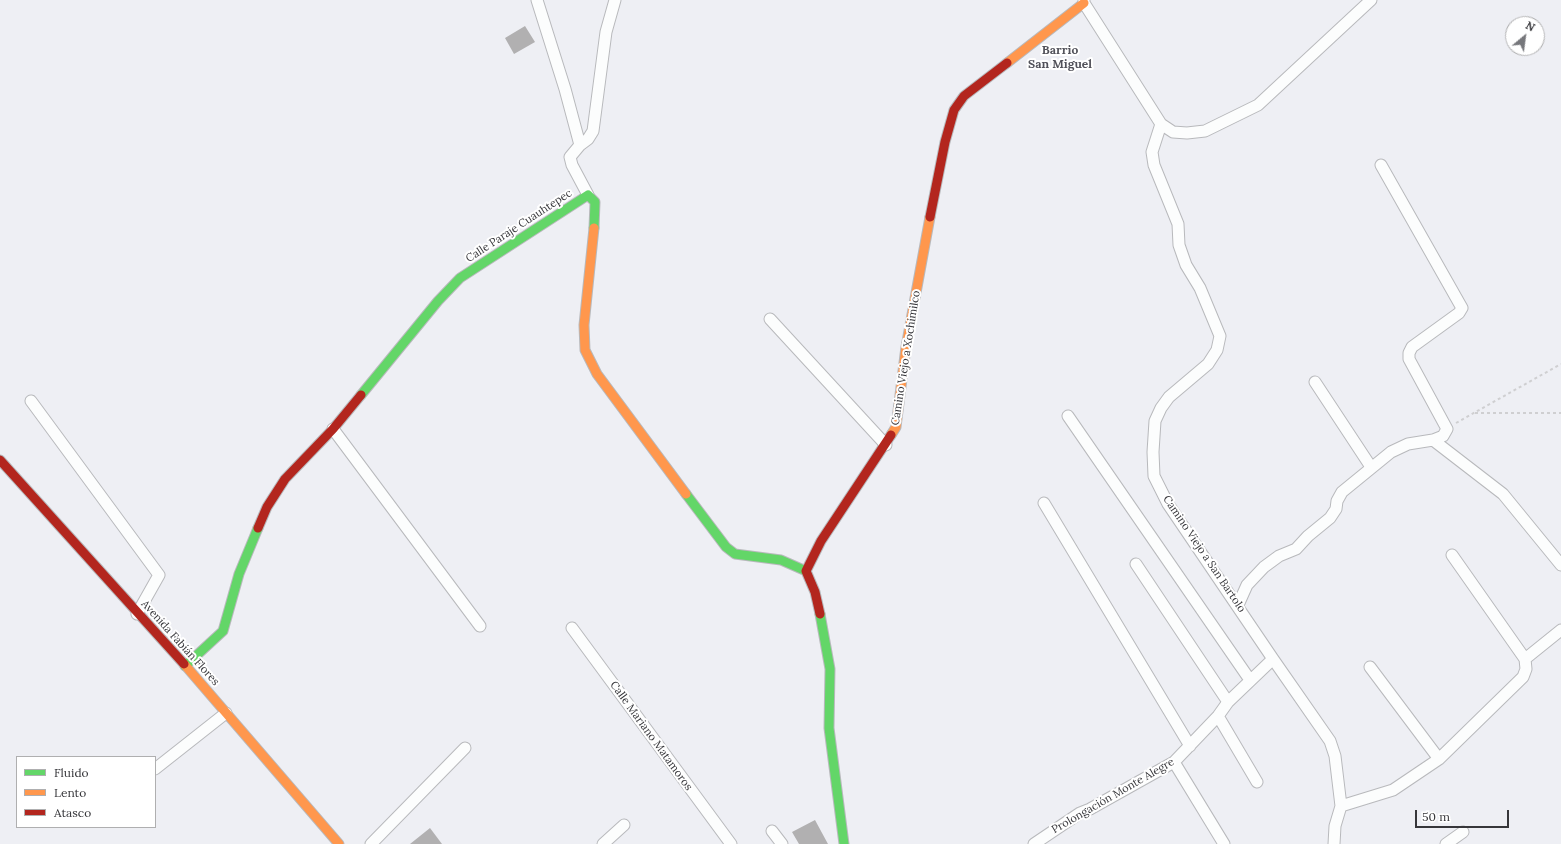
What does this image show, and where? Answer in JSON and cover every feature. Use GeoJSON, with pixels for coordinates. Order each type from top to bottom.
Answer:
{"type":"FeatureCollection","features":[{"type":"Feature","properties":{"kind":"street"},"geometry":{"type":"LineString","coordinates":[[537,0],[565,88],[580,145]]}},
{"type":"Feature","properties":{"kind":"street"},"geometry":{"type":"LineString","coordinates":[[588,195],[572,165],[570,157],[580,145],[588,139],[593,131],[606,32],[615,0]]}},
{"type":"Feature","properties":{"kind":"street"},"geometry":{"type":"LineString","coordinates":[[1084,1],[1161,124],[1173,132],[1187,134],[1205,131],[1258,105],[1371,0]]}},
{"type":"Feature","properties":{"kind":"street","name":"Camino Viejo a Xochimilco"},"geometry":{"type":"LineString","coordinates":[[806,571],[821,541],[886,445],[896,427],[906,347],[917,282],[945,142],[954,110],[964,96],[1084,1]]}},
{"type":"Feature","properties":{"kind":"street","name":"Camino Viejo a San Bartolo"},"geometry":{"type":"LineString","coordinates":[[1161,124],[1152,152],[1154,165],[1178,224],[1179,245],[1186,265],[1200,288],[1220,336],[1217,350],[1208,364],[1169,397],[1161,408],[1155,421],[1153,452],[1154,476],[1168,504],[1238,605],[1273,659]]}},
{"type":"Feature","properties":{"kind":"street"},"geometry":{"type":"LineString","coordinates":[[1238,605],[1247,584],[1264,567],[1278,556],[1296,549],[1308,536],[1330,518],[1336,509],[1337,501],[1342,492],[1371,467],[1391,452],[1408,444],[1432,440],[1443,436],[1447,429],[1409,359],[1409,353],[1412,347],[1459,313],[1462,308],[1381,165]]}},
{"type":"Feature","properties":{"kind":"street","name":"Calle Paraje Cuauhtepec"},"geometry":{"type":"LineString","coordinates":[[185,666],[223,631],[239,574],[267,507],[285,479],[333,429],[438,301],[460,278],[588,195],[595,202],[596,212],[584,325],[585,350],[597,374],[726,547],[735,554],[781,560],[806,571]]}},
{"type":"Feature","properties":{"kind":"street"},"geometry":{"type":"LineString","coordinates":[[770,319],[886,445]]}},
{"type":"Feature","properties":{"kind":"street"},"geometry":{"type":"LineString","coordinates":[[1315,382],[1371,467]]}},
{"type":"Feature","properties":{"kind":"street"},"geometry":{"type":"LineString","coordinates":[[31,401],[159,575],[137,614]]}},
{"type":"Feature","properties":{"kind":"street"},"geometry":{"type":"LineString","coordinates":[[1068,416],[1250,680]]}},
{"type":"Feature","properties":{"kind":"street"},"geometry":{"type":"LineString","coordinates":[[333,429],[480,626]]}},
{"type":"Feature","properties":{"kind":"street"},"geometry":{"type":"LineString","coordinates":[[1432,440],[1503,494],[1561,565]]}},
{"type":"Feature","properties":{"kind":"street","name":"Avenida Fabián Flores"},"geometry":{"type":"LineString","coordinates":[[0,461],[185,666],[340,844]]}},
{"type":"Feature","properties":{"kind":"street"},"geometry":{"type":"LineString","coordinates":[[1044,503],[1190,746]]}},
{"type":"Feature","properties":{"kind":"street"},"geometry":{"type":"LineString","coordinates":[[1341,806],[1393,790],[1439,759],[1523,677],[1526,669],[1526,659],[1452,554]]}},
{"type":"Feature","properties":{"kind":"street"},"geometry":{"type":"LineString","coordinates":[[1136,564],[1228,702]]}},
{"type":"Feature","properties":{"kind":"street"},"geometry":{"type":"LineString","coordinates":[[806,571],[818,605],[830,669],[829,728],[840,825],[844,844]]}},
{"type":"Feature","properties":{"kind":"street","name":"Calle Mariano Matamoros"},"geometry":{"type":"LineString","coordinates":[[572,628],[731,844]]}},
{"type":"Feature","properties":{"kind":"street"},"geometry":{"type":"LineString","coordinates":[[1526,659],[1561,630]]}},
{"type":"Feature","properties":{"kind":"street"},"geometry":{"type":"LineString","coordinates":[[1273,659],[1330,741],[1335,756],[1341,806],[1335,826],[1334,844]]}},
{"type":"Feature","properties":{"kind":"street","name":"Prolongación Monte Alegre"},"geometry":{"type":"LineString","coordinates":[[1034,844],[1080,813],[1090,809],[1174,762],[1218,716],[1228,702],[1273,659]]}},
{"type":"Feature","properties":{"kind":"street"},"geometry":{"type":"LineString","coordinates":[[1370,667],[1439,759]]}},
{"type":"Feature","properties":{"kind":"street"},"geometry":{"type":"LineString","coordinates":[[156,768],[226,713]]}},
{"type":"Feature","properties":{"kind":"street"},"geometry":{"type":"LineString","coordinates":[[1218,716],[1257,782]]}},
{"type":"Feature","properties":{"kind":"street"},"geometry":{"type":"LineString","coordinates":[[371,844],[465,748]]}},
{"type":"Feature","properties":{"kind":"street"},"geometry":{"type":"LineString","coordinates":[[1174,762],[1224,844]]}},
{"type":"Feature","properties":{"kind":"street"},"geometry":{"type":"LineString","coordinates":[[603,844],[624,825]]}},
{"type":"Feature","properties":{"kind":"street"},"geometry":{"type":"LineString","coordinates":[[772,831],[782,844]]}},
{"type":"Feature","properties":{"kind":"street"},"geometry":{"type":"LineString","coordinates":[[1446,844],[1463,832]]}},
{"type":"Feature","properties":{"kind":"path"},"geometry":{"type":"LineString","coordinates":[[1447,429],[1561,364]]}},
{"type":"Feature","properties":{"kind":"path"},"geometry":{"type":"LineString","coordinates":[[1474,413],[1561,413]]}},
{"type":"Feature","properties":{"kind":"building"},"geometry":{"type":"Polygon","coordinates":[[[525,26],[535,42],[514,54],[505,38],[525,26]]]}},
{"type":"Feature","properties":{"kind":"building"},"geometry":{"type":"Polygon","coordinates":[[[815,820],[828,844],[799,844],[792,832],[815,820]]]}},
{"type":"Feature","properties":{"kind":"building"},"geometry":{"type":"Polygon","coordinates":[[[430,828],[442,844],[410,844],[430,828]]]}},
{"type":"Feature","properties":{"kind":"traffic: fast"},"geometry":{"type":"LineString","coordinates":[[361,395],[438,301],[460,278],[588,195],[595,202],[594,228]]}},
{"type":"Feature","properties":{"kind":"traffic: fast"},"geometry":{"type":"LineString","coordinates":[[686,494],[726,547],[735,554],[781,560],[806,571]]}},
{"type":"Feature","properties":{"kind":"traffic: fast"},"geometry":{"type":"LineString","coordinates":[[185,666],[223,631],[239,574],[258,528]]}},
{"type":"Feature","properties":{"kind":"traffic: fast"},"geometry":{"type":"LineString","coordinates":[[820,614],[830,669],[829,728],[844,844]]}},
{"type":"Feature","properties":{"kind":"traffic: slow"},"geometry":{"type":"LineString","coordinates":[[1007,63],[1084,3]]}},
{"type":"Feature","properties":{"kind":"traffic: slow"},"geometry":{"type":"LineString","coordinates":[[891,435],[896,427],[906,347],[930,217]]}},
{"type":"Feature","properties":{"kind":"traffic: slow"},"geometry":{"type":"LineString","coordinates":[[594,228],[584,325],[585,350],[597,374],[686,494]]}},
{"type":"Feature","properties":{"kind":"traffic: slow"},"geometry":{"type":"LineString","coordinates":[[184,664],[339,844]]}},
{"type":"Feature","properties":{"kind":"traffic: jam"},"geometry":{"type":"LineString","coordinates":[[930,217],[945,142],[954,110],[964,96],[1007,63]]}},
{"type":"Feature","properties":{"kind":"traffic: jam"},"geometry":{"type":"LineString","coordinates":[[258,528],[267,507],[285,479],[333,429],[361,395]]}},
{"type":"Feature","properties":{"kind":"traffic: jam"},"geometry":{"type":"LineString","coordinates":[[820,614],[815,592],[806,571],[821,541],[891,435]]}},
{"type":"Feature","properties":{"kind":"traffic: jam"},"geometry":{"type":"LineString","coordinates":[[0,460],[184,664]]}},
{"type":"Feature","properties":{"kind":"district","name":"Barrio San Miguel"},"geometry":{"type":"Point","coordinates":[1060,58]}}]}
